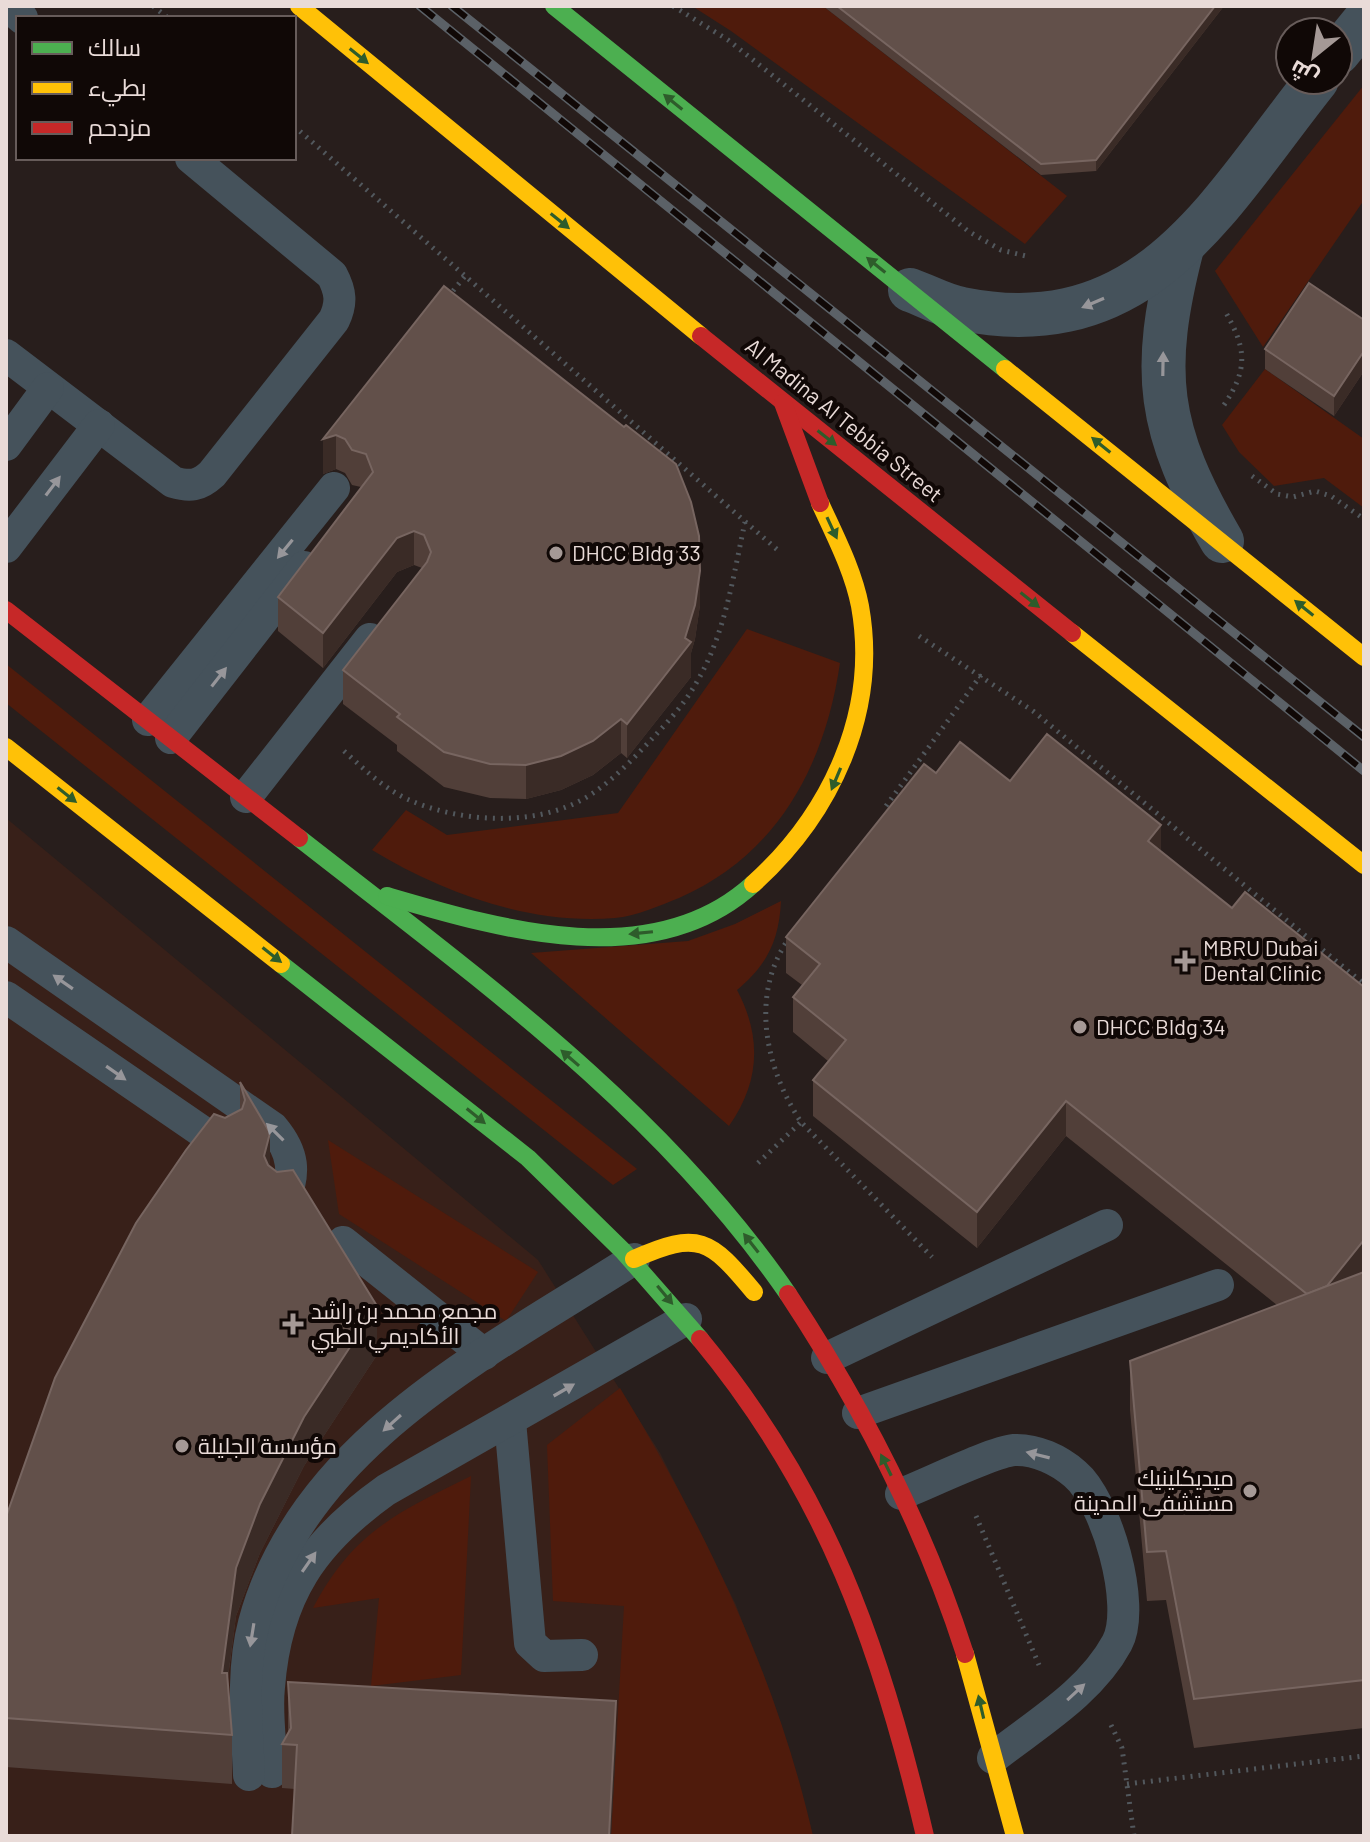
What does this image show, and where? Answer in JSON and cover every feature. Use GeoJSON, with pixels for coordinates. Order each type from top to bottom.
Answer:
{"type":"FeatureCollection","features":[{"type":"Feature","properties":{"kind":"street","name":"Al Madina Al Tebbia Street"},"geometry":{"type":"LineString","coordinates":[[299,6],[783,403],[1364,865]]}},
{"type":"Feature","properties":{"kind":"street"},"geometry":{"type":"LineString","coordinates":[[554,6],[1364,657]]}},
{"type":"Feature","properties":{"kind":"street"},"geometry":{"type":"LineString","coordinates":[[902,286],[959,309],[1020,317],[1080,309],[1137,285],[1182,248],[1304,96]]}},
{"type":"Feature","properties":{"kind":"street"},"geometry":{"type":"LineString","coordinates":[[1182,248],[1167,306],[1162,368],[1169,429],[1191,487],[1222,541]]}},
{"type":"Feature","properties":{"kind":"street"},"geometry":{"type":"LineString","coordinates":[[365,889],[462,918],[553,938],[649,933],[707,914],[758,881],[801,837],[834,785],[855,729],[865,668],[860,607],[842,551],[816,495],[783,403]]}},
{"type":"Feature","properties":{"kind":"street"},"geometry":{"type":"LineString","coordinates":[[6,610],[445,952],[644,1122],[699,1179],[755,1248],[827,1358],[901,1494],[959,1635],[978,1694],[1015,1836]]}},
{"type":"Feature","properties":{"kind":"street"},"geometry":{"type":"LineString","coordinates":[[6,747],[528,1158],[634,1259],[686,1319],[739,1388],[788,1465],[844,1572],[885,1680],[925,1836]]}},
{"type":"Feature","properties":{"kind":"street"},"geometry":{"type":"LineString","coordinates":[[634,1259],[675,1240],[693,1238],[710,1243],[725,1256],[771,1312]]}},
{"type":"Feature","properties":{"kind":"street"},"geometry":{"type":"LineString","coordinates":[[788,1328],[827,1358]]}},
{"type":"Feature","properties":{"kind":"lane"},"geometry":{"type":"LineString","coordinates":[[6,355],[173,482],[187,486],[201,484],[334,320],[340,306],[340,289],[332,275],[193,160]]}},
{"type":"Feature","properties":{"kind":"lane"},"geometry":{"type":"LineString","coordinates":[[6,445],[48,388]]}},
{"type":"Feature","properties":{"kind":"lane"},"geometry":{"type":"LineString","coordinates":[[6,547],[99,425]]}},
{"type":"Feature","properties":{"kind":"lane"},"geometry":{"type":"LineString","coordinates":[[160,729],[344,496]]}},
{"type":"Feature","properties":{"kind":"lane"},"geometry":{"type":"LineString","coordinates":[[246,797],[393,609]]}},
{"type":"Feature","properties":{"kind":"lane"},"geometry":{"type":"LineString","coordinates":[[6,942],[273,1128],[286,1144],[293,1163],[291,1184],[283,1203]]}},
{"type":"Feature","properties":{"kind":"lane"},"geometry":{"type":"LineString","coordinates":[[6,997],[226,1148]]}},
{"type":"Feature","properties":{"kind":"lane"},"geometry":{"type":"LineString","coordinates":[[827,1358],[1107,1225]]}},
{"type":"Feature","properties":{"kind":"lane"},"geometry":{"type":"LineString","coordinates":[[343,1242],[484,1354]]}},
{"type":"Feature","properties":{"kind":"lane"},"geometry":{"type":"LineString","coordinates":[[634,1259],[484,1354],[415,1402],[317,1495],[277,1555],[253,1625],[245,1695],[261,1774],[269,1687],[280,1624],[304,1566],[344,1520],[386,1490],[686,1319]]}},
{"type":"Feature","properties":{"kind":"lane"},"geometry":{"type":"LineString","coordinates":[[858,1413],[1218,1285]]}},
{"type":"Feature","properties":{"kind":"lane"},"geometry":{"type":"LineString","coordinates":[[510,1421],[530,1643],[544,1656],[582,1655]]}},
{"type":"Feature","properties":{"kind":"lane"},"geometry":{"type":"LineString","coordinates":[[901,1494],[1013,1450],[1046,1455],[1076,1475],[1095,1501],[1124,1585],[1126,1613],[1118,1641],[1100,1668],[1074,1696],[993,1758]]}},
{"type":"Feature","properties":{"kind":"path"},"geometry":{"type":"LineString","coordinates":[[308,718],[377,781],[437,810],[470,816],[511,817],[551,811],[589,796],[628,765],[695,686],[714,646],[727,605],[745,522]]}},
{"type":"Feature","properties":{"kind":"path"},"geometry":{"type":"LineString","coordinates":[[879,815],[981,675]]}},
{"type":"Feature","properties":{"kind":"path"},"geometry":{"type":"LineString","coordinates":[[795,929],[772,973],[766,1007],[767,1041],[773,1069],[801,1122],[966,1292]]}},
{"type":"Feature","properties":{"kind":"path"},"geometry":{"type":"LineString","coordinates":[[747,1173],[801,1122]]}},
{"type":"Feature","properties":{"kind":"path"},"geometry":{"type":"LineString","coordinates":[[1127,1784],[1364,1756]]}},
{"type":"Feature","properties":{"kind":"shaded area"},"geometry":{"type":"Polygon","coordinates":[[[692,6],[823,6],[1067,196],[1025,244],[692,6]]]}},
{"type":"Feature","properties":{"kind":"shaded area"},"geometry":{"type":"Polygon","coordinates":[[[1364,85],[1364,200],[1263,347],[1215,271],[1364,85]]]}},
{"type":"Feature","properties":{"kind":"shaded area"},"geometry":{"type":"Polygon","coordinates":[[[1265,369],[1364,439],[1364,508],[1324,478],[1274,486],[1239,452],[1222,425],[1265,369]]]}},
{"type":"Feature","properties":{"kind":"shaded area"},"geometry":{"type":"Polygon","coordinates":[[[747,629],[840,663],[822,737],[809,771],[791,803],[769,832],[744,857],[714,880],[679,898],[631,915],[583,919],[519,911],[488,903],[428,880],[372,850],[406,810],[447,835],[618,813],[747,629]]]}},
{"type":"Feature","properties":{"kind":"shaded area"},"geometry":{"type":"Polygon","coordinates":[[[6,664],[637,1169],[613,1185],[6,703],[6,664]]]}},
{"type":"Feature","properties":{"kind":"shaded area","name":"مجمع محمد بن راشد الأكاديمي الطبي"},"geometry":{"type":"Polygon","coordinates":[[[6,818],[538,1260],[660,1453],[736,1605],[789,1748],[813,1836],[6,1836],[6,818]]]}},
{"type":"Feature","properties":{"kind":"shaded area"},"geometry":{"type":"Polygon","coordinates":[[[781,901],[778,928],[770,951],[737,990],[751,1025],[754,1059],[747,1093],[729,1126],[531,953],[688,941],[735,924],[781,901]]]}},
{"type":"Feature","properties":{"kind":"shaded area"},"geometry":{"type":"Polygon","coordinates":[[[328,1140],[538,1272],[506,1321],[339,1214],[328,1140]]]}},
{"type":"Feature","properties":{"kind":"shaded area"},"geometry":{"type":"Polygon","coordinates":[[[620,1388],[681,1494],[734,1604],[779,1718],[813,1836],[611,1836],[624,1606],[553,1601],[547,1445],[620,1388]]]}},
{"type":"Feature","properties":{"kind":"shaded area"},"geometry":{"type":"Polygon","coordinates":[[[471,1476],[461,1675],[371,1686],[379,1598],[313,1608],[344,1560],[361,1542],[399,1514],[471,1476]]]}},
{"type":"Feature","properties":{"kind":"building"},"geometry":{"type":"Polygon","coordinates":[[[837,6],[1215,6],[1096,160],[1041,164],[837,6]]]}},
{"type":"Feature","properties":{"kind":"building"},"geometry":{"type":"Polygon","coordinates":[[[1309,283],[1364,320],[1364,351],[1334,396],[1265,349],[1309,283]]]}},
{"type":"Feature","properties":{"kind":"building","name":"DHCC Bldg 33"},"geometry":{"type":"Polygon","coordinates":[[[444,286],[676,464],[691,502],[699,536],[700,571],[695,605],[685,638],[691,642],[627,724],[621,719],[593,741],[561,756],[526,765],[490,764],[444,752],[397,717],[400,714],[343,670],[427,562],[431,552],[424,535],[414,531],[397,538],[323,633],[278,597],[373,472],[366,454],[352,450],[345,439],[336,435],[323,439],[444,286]]]}},
{"type":"Feature","properties":{"kind":"building","name":"DHCC Bldg 34"},"geometry":{"type":"Polygon","coordinates":[[[1047,734],[1161,825],[1148,841],[1232,908],[1245,892],[1364,987],[1364,1240],[1327,1286],[1307,1294],[1066,1101],[977,1212],[813,1080],[846,1040],[793,997],[820,964],[786,937],[924,764],[936,773],[960,742],[1010,781],[1047,734]]]}},
{"type":"Feature","properties":{"kind":"building","name":"مؤسسة الجليلة"},"geometry":{"type":"Polygon","coordinates":[[[240,1082],[270,1133],[264,1156],[268,1165],[277,1172],[293,1170],[377,1306],[304,1417],[260,1504],[236,1568],[222,1673],[227,1673],[232,1735],[6,1718],[6,1517],[55,1378],[136,1223],[186,1150],[214,1114],[225,1118],[242,1109],[245,1100],[240,1082]]]}},
{"type":"Feature","properties":{"kind":"building","name":"ميديكلينيك مستشفى المدينة"},"geometry":{"type":"Polygon","coordinates":[[[1364,1272],[1364,1680],[1194,1699],[1166,1551],[1147,1552],[1130,1361],[1364,1272]]]}},
{"type":"Feature","properties":{"kind":"building"},"geometry":{"type":"Polygon","coordinates":[[[288,1682],[616,1701],[609,1836],[292,1836],[297,1745],[282,1744],[291,1728],[288,1682]]]}},
{"type":"Feature","properties":{"kind":"railway"},"geometry":{"type":"LineString","coordinates":[[420,6],[1364,771]]}},
{"type":"Feature","properties":{"kind":"railway"},"geometry":{"type":"LineString","coordinates":[[452,6],[1364,737]]}},
{"type":"Feature","properties":{"kind":"traffic: fast"},"geometry":{"type":"LineString","coordinates":[[554,6],[1005,369]]}},
{"type":"Feature","properties":{"kind":"traffic: fast"},"geometry":{"type":"LineString","coordinates":[[299,838],[497,993],[623,1104],[682,1164],[737,1227],[788,1294]]}},
{"type":"Feature","properties":{"kind":"traffic: fast"},"geometry":{"type":"LineString","coordinates":[[387,896],[526,931],[575,936],[623,936],[670,929],[713,912],[753,884]]}},
{"type":"Feature","properties":{"kind":"traffic: fast"},"geometry":{"type":"LineString","coordinates":[[281,964],[528,1158],[623,1251],[700,1339]]}},
{"type":"Feature","properties":{"kind":"traffic: slow"},"geometry":{"type":"LineString","coordinates":[[299,6],[701,336]]}},
{"type":"Feature","properties":{"kind":"traffic: slow"},"geometry":{"type":"LineString","coordinates":[[1005,369],[1364,657]]}},
{"type":"Feature","properties":{"kind":"traffic: slow"},"geometry":{"type":"LineString","coordinates":[[753,884],[781,856],[826,793],[843,758],[855,722],[862,684],[864,646],[857,593],[820,503]]}},
{"type":"Feature","properties":{"kind":"traffic: slow"},"geometry":{"type":"LineString","coordinates":[[1072,633],[1364,865]]}},
{"type":"Feature","properties":{"kind":"traffic: slow"},"geometry":{"type":"LineString","coordinates":[[6,747],[281,964]]}},
{"type":"Feature","properties":{"kind":"traffic: slow"},"geometry":{"type":"LineString","coordinates":[[634,1259],[674,1244],[702,1245],[726,1260],[754,1292]]}},
{"type":"Feature","properties":{"kind":"traffic: slow"},"geometry":{"type":"LineString","coordinates":[[965,1654],[1015,1836]]}},
{"type":"Feature","properties":{"kind":"traffic: jam"},"geometry":{"type":"LineString","coordinates":[[701,336],[1072,633]]}},
{"type":"Feature","properties":{"kind":"traffic: jam"},"geometry":{"type":"LineString","coordinates":[[783,403],[820,503]]}},
{"type":"Feature","properties":{"kind":"traffic: jam"},"geometry":{"type":"LineString","coordinates":[[6,610],[299,838]]}},
{"type":"Feature","properties":{"kind":"traffic: jam"},"geometry":{"type":"LineString","coordinates":[[788,1294],[866,1423],[889,1468],[949,1606],[965,1654]]}},
{"type":"Feature","properties":{"kind":"traffic: jam"},"geometry":{"type":"LineString","coordinates":[[700,1339],[744,1396],[782,1454],[815,1513],[843,1574],[889,1700],[925,1836]]}},
{"type":"Feature","properties":{"kind":"place","name":"DHCC Bldg 33"},"geometry":{"type":"Point","coordinates":[556,553]}},
{"type":"Feature","properties":{"kind":"place","name":"MBRU Dubai Dental Clinic"},"geometry":{"type":"Point","coordinates":[1185,961]}},
{"type":"Feature","properties":{"kind":"place","name":"DHCC Bldg 34"},"geometry":{"type":"Point","coordinates":[1080,1027]}},
{"type":"Feature","properties":{"kind":"place","name":"مجمع محمد بن راشد الأكاديمي الطبي"},"geometry":{"type":"Point","coordinates":[293,1324]}},
{"type":"Feature","properties":{"kind":"place","name":"مؤسسة الجليلة"},"geometry":{"type":"Point","coordinates":[182,1446]}},
{"type":"Feature","properties":{"kind":"place","name":"ميديكلينيك مستشفى المدينة"},"geometry":{"type":"Point","coordinates":[1250,1491]}}]}
